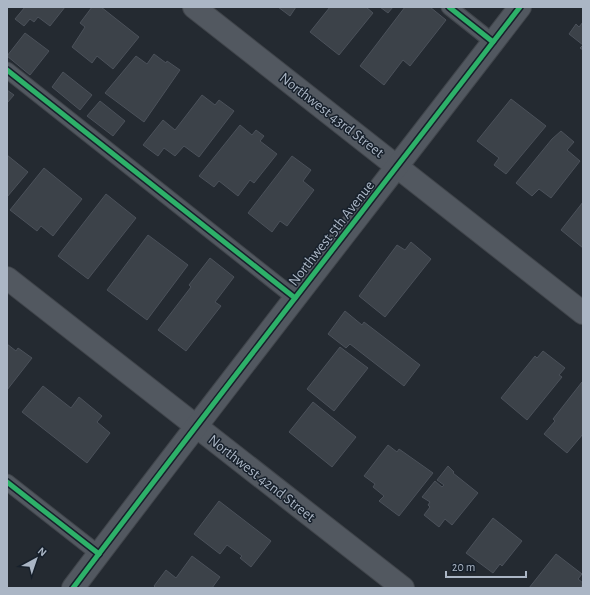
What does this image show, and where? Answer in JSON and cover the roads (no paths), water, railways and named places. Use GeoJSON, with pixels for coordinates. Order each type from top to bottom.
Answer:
{"type":"FeatureCollection","features":[{"type":"Feature","properties":{"kind":"street","name":"Northwest 43rd Street"},"geometry":{"type":"LineString","coordinates":[[194,7],[583,312]]}},
{"type":"Feature","properties":{"kind":"street","name":"Northwest 5th Avenue"},"geometry":{"type":"LineString","coordinates":[[73,588],[195,426],[398,167],[520,7]]}},
{"type":"Feature","properties":{"kind":"street","name":"Northwest 42nd Street"},"geometry":{"type":"LineString","coordinates":[[7,278],[403,588]]}},
{"type":"Feature","properties":{"kind":"lane"},"geometry":{"type":"LineString","coordinates":[[450,7],[493,42]]}},
{"type":"Feature","properties":{"kind":"lane"},"geometry":{"type":"LineString","coordinates":[[7,70],[295,298]]}},
{"type":"Feature","properties":{"kind":"lane"},"geometry":{"type":"LineString","coordinates":[[7,482],[99,554]]}}]}
